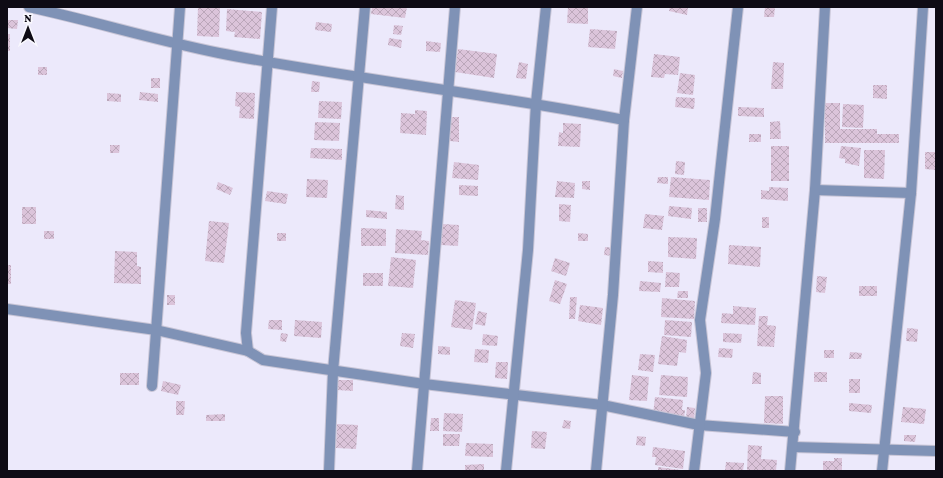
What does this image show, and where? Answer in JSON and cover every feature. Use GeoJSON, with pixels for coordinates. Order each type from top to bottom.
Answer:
{"type":"FeatureCollection","features":[{"type":"Feature","properties":{"kind":"street"},"geometry":{"type":"LineString","coordinates":[[29,7],[82,19],[177,44],[359,77],[536,103],[624,120]]}},
{"type":"Feature","properties":{"kind":"street"},"geometry":{"type":"LineString","coordinates":[[152,386],[180,7]]}},
{"type":"Feature","properties":{"kind":"street"},"geometry":{"type":"LineString","coordinates":[[248,351],[246,333],[272,7]]}},
{"type":"Feature","properties":{"kind":"street"},"geometry":{"type":"LineString","coordinates":[[329,471],[333,370],[365,7]]}},
{"type":"Feature","properties":{"kind":"street"},"geometry":{"type":"LineString","coordinates":[[417,471],[455,7]]}},
{"type":"Feature","properties":{"kind":"street"},"geometry":{"type":"LineString","coordinates":[[506,471],[528,250],[536,103],[546,7]]}},
{"type":"Feature","properties":{"kind":"street"},"geometry":{"type":"LineString","coordinates":[[596,471],[613,295],[624,120],[637,7]]}},
{"type":"Feature","properties":{"kind":"street"},"geometry":{"type":"LineString","coordinates":[[694,471],[706,373],[700,320],[715,219],[738,7]]}},
{"type":"Feature","properties":{"kind":"street"},"geometry":{"type":"LineString","coordinates":[[790,471],[795,432],[815,190],[825,7]]}},
{"type":"Feature","properties":{"kind":"street"},"geometry":{"type":"LineString","coordinates":[[882,471],[911,193],[923,7]]}},
{"type":"Feature","properties":{"kind":"street"},"geometry":{"type":"LineString","coordinates":[[815,190],[911,193]]}},
{"type":"Feature","properties":{"kind":"street"},"geometry":{"type":"LineString","coordinates":[[7,309],[156,330],[248,351],[262,360],[424,384],[602,405],[699,425],[795,432]]}},
{"type":"Feature","properties":{"kind":"street"},"geometry":{"type":"LineString","coordinates":[[793,447],[884,448],[936,451]]}},
{"type":"Feature","properties":{"kind":"building"},"geometry":{"type":"Polygon","coordinates":[[[198,7],[220,7],[219,37],[197,36],[198,7]]]}},
{"type":"Feature","properties":{"kind":"building"},"geometry":{"type":"Polygon","coordinates":[[[372,7],[407,7],[405,18],[371,14],[372,7]]]}},
{"type":"Feature","properties":{"kind":"building"},"geometry":{"type":"Polygon","coordinates":[[[568,7],[588,7],[588,24],[567,23],[568,7]]]}},
{"type":"Feature","properties":{"kind":"building"},"geometry":{"type":"Polygon","coordinates":[[[670,7],[688,7],[687,15],[669,11],[670,7]]]}},
{"type":"Feature","properties":{"kind":"building"},"geometry":{"type":"Polygon","coordinates":[[[765,7],[775,7],[774,17],[764,17],[765,7]]]}},
{"type":"Feature","properties":{"kind":"building"},"geometry":{"type":"Polygon","coordinates":[[[227,9],[262,12],[260,39],[234,37],[235,32],[226,31],[227,9]]]}},
{"type":"Feature","properties":{"kind":"building"},"geometry":{"type":"Polygon","coordinates":[[[7,20],[18,20],[17,29],[7,28],[7,20]]]}},
{"type":"Feature","properties":{"kind":"building"},"geometry":{"type":"Polygon","coordinates":[[[316,22],[332,24],[331,32],[315,30],[316,22]]]}},
{"type":"Feature","properties":{"kind":"building"},"geometry":{"type":"Polygon","coordinates":[[[394,25],[403,26],[401,35],[393,34],[394,25]]]}},
{"type":"Feature","properties":{"kind":"building"},"geometry":{"type":"Polygon","coordinates":[[[590,29],[617,31],[615,49],[588,47],[590,29]]]}},
{"type":"Feature","properties":{"kind":"building"},"geometry":{"type":"Polygon","coordinates":[[[7,34],[10,34],[10,51],[7,51],[7,34]]]}},
{"type":"Feature","properties":{"kind":"building"},"geometry":{"type":"Polygon","coordinates":[[[389,38],[402,40],[401,48],[388,45],[389,38]]]}},
{"type":"Feature","properties":{"kind":"building"},"geometry":{"type":"Polygon","coordinates":[[[426,41],[441,43],[440,52],[426,51],[426,41]]]}},
{"type":"Feature","properties":{"kind":"building"},"geometry":{"type":"Polygon","coordinates":[[[458,49],[497,54],[494,78],[455,72],[458,49]]]}},
{"type":"Feature","properties":{"kind":"building"},"geometry":{"type":"Polygon","coordinates":[[[654,54],[680,57],[678,75],[665,74],[664,78],[651,77],[654,54]]]}},
{"type":"Feature","properties":{"kind":"building"},"geometry":{"type":"Polygon","coordinates":[[[519,62],[528,64],[526,79],[516,78],[519,62]]]}},
{"type":"Feature","properties":{"kind":"building"},"geometry":{"type":"Polygon","coordinates":[[[773,62],[784,63],[783,89],[771,89],[773,62]]]}},
{"type":"Feature","properties":{"kind":"building"},"geometry":{"type":"Polygon","coordinates":[[[38,67],[47,67],[47,75],[38,75],[38,67]]]}},
{"type":"Feature","properties":{"kind":"building"},"geometry":{"type":"Polygon","coordinates":[[[614,69],[623,71],[622,78],[613,76],[614,69]]]}},
{"type":"Feature","properties":{"kind":"building"},"geometry":{"type":"Polygon","coordinates":[[[680,73],[695,75],[693,95],[677,93],[680,73]]]}},
{"type":"Feature","properties":{"kind":"building"},"geometry":{"type":"Polygon","coordinates":[[[151,78],[160,78],[160,88],[151,88],[151,78]]]}},
{"type":"Feature","properties":{"kind":"building"},"geometry":{"type":"Polygon","coordinates":[[[312,81],[320,82],[319,92],[311,92],[312,81]]]}},
{"type":"Feature","properties":{"kind":"building"},"geometry":{"type":"Polygon","coordinates":[[[873,85],[887,85],[887,99],[873,98],[873,85]]]}},
{"type":"Feature","properties":{"kind":"building"},"geometry":{"type":"Polygon","coordinates":[[[140,92],[158,94],[158,102],[139,100],[140,92]]]}},
{"type":"Feature","properties":{"kind":"building"},"geometry":{"type":"Polygon","coordinates":[[[236,92],[255,93],[254,119],[239,118],[240,107],[235,106],[236,92]]]}},
{"type":"Feature","properties":{"kind":"building"},"geometry":{"type":"Polygon","coordinates":[[[107,93],[121,94],[121,102],[107,101],[107,93]]]}},
{"type":"Feature","properties":{"kind":"building"},"geometry":{"type":"Polygon","coordinates":[[[676,97],[695,98],[694,109],[675,107],[676,97]]]}},
{"type":"Feature","properties":{"kind":"building"},"geometry":{"type":"Polygon","coordinates":[[[319,101],[342,102],[341,119],[318,118],[319,101]]]}},
{"type":"Feature","properties":{"kind":"building"},"geometry":{"type":"Polygon","coordinates":[[[825,103],[840,103],[840,129],[877,129],[877,134],[899,134],[899,143],[825,143],[825,103]]]}},
{"type":"Feature","properties":{"kind":"building"},"geometry":{"type":"Polygon","coordinates":[[[843,104],[864,105],[863,128],[842,127],[843,104]]]}},
{"type":"Feature","properties":{"kind":"building"},"geometry":{"type":"Polygon","coordinates":[[[738,107],[764,108],[764,117],[738,116],[738,107]]]}},
{"type":"Feature","properties":{"kind":"building"},"geometry":{"type":"Polygon","coordinates":[[[415,110],[427,111],[426,135],[400,133],[401,113],[415,114],[415,110]]]}},
{"type":"Feature","properties":{"kind":"building"},"geometry":{"type":"Polygon","coordinates":[[[450,117],[459,117],[459,142],[450,141],[450,117]]]}},
{"type":"Feature","properties":{"kind":"building"},"geometry":{"type":"Polygon","coordinates":[[[780,121],[781,139],[770,139],[770,122],[780,121]]]}},
{"type":"Feature","properties":{"kind":"building"},"geometry":{"type":"Polygon","coordinates":[[[315,122],[340,123],[339,141],[314,140],[315,122]]]}},
{"type":"Feature","properties":{"kind":"building"},"geometry":{"type":"Polygon","coordinates":[[[563,123],[581,124],[580,147],[558,146],[559,132],[563,133],[563,123]]]}},
{"type":"Feature","properties":{"kind":"building"},"geometry":{"type":"Polygon","coordinates":[[[749,134],[761,134],[761,142],[749,142],[749,134]]]}},
{"type":"Feature","properties":{"kind":"building"},"geometry":{"type":"Polygon","coordinates":[[[110,145],[120,145],[119,153],[110,153],[110,145]]]}},
{"type":"Feature","properties":{"kind":"building"},"geometry":{"type":"Polygon","coordinates":[[[771,146],[789,146],[789,181],[771,181],[771,146]]]}},
{"type":"Feature","properties":{"kind":"building"},"geometry":{"type":"Polygon","coordinates":[[[841,146],[861,148],[859,166],[845,163],[845,159],[839,158],[841,146]]]}},
{"type":"Feature","properties":{"kind":"building"},"geometry":{"type":"Polygon","coordinates":[[[311,148],[342,149],[342,160],[310,158],[311,148]]]}},
{"type":"Feature","properties":{"kind":"building"},"geometry":{"type":"Polygon","coordinates":[[[864,150],[885,150],[884,179],[864,178],[864,150]]]}},
{"type":"Feature","properties":{"kind":"building"},"geometry":{"type":"Polygon","coordinates":[[[925,152],[936,152],[936,170],[925,169],[925,152]]]}},
{"type":"Feature","properties":{"kind":"building"},"geometry":{"type":"Polygon","coordinates":[[[676,161],[685,162],[684,175],[675,174],[676,161]]]}},
{"type":"Feature","properties":{"kind":"building"},"geometry":{"type":"Polygon","coordinates":[[[454,162],[479,165],[478,180],[452,178],[454,162]]]}},
{"type":"Feature","properties":{"kind":"building"},"geometry":{"type":"Polygon","coordinates":[[[658,177],[668,177],[668,184],[657,183],[658,177]]]}},
{"type":"Feature","properties":{"kind":"building"},"geometry":{"type":"Polygon","coordinates":[[[671,177],[710,180],[709,200],[669,197],[671,177]]]}},
{"type":"Feature","properties":{"kind":"building"},"geometry":{"type":"Polygon","coordinates":[[[307,179],[328,180],[327,198],[306,197],[307,179]]]}},
{"type":"Feature","properties":{"kind":"building"},"geometry":{"type":"Polygon","coordinates":[[[557,181],[575,183],[574,198],[555,197],[557,181]]]}},
{"type":"Feature","properties":{"kind":"building"},"geometry":{"type":"Polygon","coordinates":[[[582,181],[590,181],[590,190],[582,189],[582,181]]]}},
{"type":"Feature","properties":{"kind":"building"},"geometry":{"type":"Polygon","coordinates":[[[218,182],[233,188],[230,195],[216,189],[218,182]]]}},
{"type":"Feature","properties":{"kind":"building"},"geometry":{"type":"Polygon","coordinates":[[[459,185],[478,186],[478,196],[459,195],[459,185]]]}},
{"type":"Feature","properties":{"kind":"building"},"geometry":{"type":"Polygon","coordinates":[[[769,187],[788,188],[788,201],[761,199],[761,190],[769,191],[769,187]]]}},
{"type":"Feature","properties":{"kind":"building"},"geometry":{"type":"Polygon","coordinates":[[[267,191],[288,194],[286,204],[265,201],[267,191]]]}},
{"type":"Feature","properties":{"kind":"building"},"geometry":{"type":"Polygon","coordinates":[[[396,195],[404,196],[404,210],[395,209],[396,195]]]}},
{"type":"Feature","properties":{"kind":"building"},"geometry":{"type":"Polygon","coordinates":[[[559,204],[571,205],[570,222],[559,221],[559,204]]]}},
{"type":"Feature","properties":{"kind":"building"},"geometry":{"type":"Polygon","coordinates":[[[669,206],[692,208],[691,219],[668,216],[669,206]]]}},
{"type":"Feature","properties":{"kind":"building"},"geometry":{"type":"Polygon","coordinates":[[[22,207],[36,207],[36,224],[22,224],[22,207]]]}},
{"type":"Feature","properties":{"kind":"building"},"geometry":{"type":"Polygon","coordinates":[[[698,208],[707,208],[707,222],[698,222],[698,208]]]}},
{"type":"Feature","properties":{"kind":"building"},"geometry":{"type":"Polygon","coordinates":[[[366,210],[387,212],[387,219],[366,217],[366,210]]]}},
{"type":"Feature","properties":{"kind":"building"},"geometry":{"type":"Polygon","coordinates":[[[645,214],[664,216],[662,230],[643,228],[645,214]]]}},
{"type":"Feature","properties":{"kind":"building"},"geometry":{"type":"Polygon","coordinates":[[[762,217],[769,217],[769,228],[762,228],[762,217]]]}},
{"type":"Feature","properties":{"kind":"building"},"geometry":{"type":"Polygon","coordinates":[[[209,221],[229,223],[224,263],[205,261],[209,221]]]}},
{"type":"Feature","properties":{"kind":"building"},"geometry":{"type":"Polygon","coordinates":[[[442,224],[459,225],[458,246],[441,245],[442,224]]]}},
{"type":"Feature","properties":{"kind":"building"},"geometry":{"type":"Polygon","coordinates":[[[361,228],[386,229],[386,246],[361,246],[361,228]]]}},
{"type":"Feature","properties":{"kind":"building"},"geometry":{"type":"Polygon","coordinates":[[[396,229],[422,231],[421,240],[429,241],[428,255],[395,253],[396,229]]]}},
{"type":"Feature","properties":{"kind":"building"},"geometry":{"type":"Polygon","coordinates":[[[44,231],[54,231],[54,239],[44,239],[44,231]]]}},
{"type":"Feature","properties":{"kind":"building"},"geometry":{"type":"Polygon","coordinates":[[[277,233],[286,233],[286,241],[277,241],[277,233]]]}},
{"type":"Feature","properties":{"kind":"building"},"geometry":{"type":"Polygon","coordinates":[[[578,233],[588,234],[588,241],[578,241],[578,233]]]}},
{"type":"Feature","properties":{"kind":"building"},"geometry":{"type":"Polygon","coordinates":[[[668,237],[697,238],[696,259],[668,257],[668,237]]]}},
{"type":"Feature","properties":{"kind":"building"},"geometry":{"type":"Polygon","coordinates":[[[729,245],[761,247],[760,267],[728,264],[729,245]]]}},
{"type":"Feature","properties":{"kind":"building"},"geometry":{"type":"Polygon","coordinates":[[[605,247],[614,248],[613,256],[604,255],[605,247]]]}},
{"type":"Feature","properties":{"kind":"building"},"geometry":{"type":"Polygon","coordinates":[[[115,251],[137,252],[137,266],[141,267],[141,284],[114,283],[115,251]]]}},
{"type":"Feature","properties":{"kind":"building"},"geometry":{"type":"Polygon","coordinates":[[[391,257],[416,260],[413,288],[388,286],[391,257]]]}},
{"type":"Feature","properties":{"kind":"building"},"geometry":{"type":"Polygon","coordinates":[[[555,258],[570,263],[566,276],[551,271],[555,258]]]}},
{"type":"Feature","properties":{"kind":"building"},"geometry":{"type":"Polygon","coordinates":[[[648,261],[663,262],[663,273],[648,272],[648,261]]]}},
{"type":"Feature","properties":{"kind":"building"},"geometry":{"type":"Polygon","coordinates":[[[7,265],[11,265],[11,284],[7,284],[7,265]]]}},
{"type":"Feature","properties":{"kind":"building"},"geometry":{"type":"Polygon","coordinates":[[[666,272],[680,273],[679,287],[665,287],[666,272]]]}},
{"type":"Feature","properties":{"kind":"building"},"geometry":{"type":"Polygon","coordinates":[[[363,273],[383,273],[383,286],[363,286],[363,273]]]}},
{"type":"Feature","properties":{"kind":"building"},"geometry":{"type":"Polygon","coordinates":[[[817,276],[827,277],[825,293],[816,292],[817,276]]]}},
{"type":"Feature","properties":{"kind":"building"},"geometry":{"type":"Polygon","coordinates":[[[555,280],[567,284],[560,304],[549,301],[555,280]]]}},
{"type":"Feature","properties":{"kind":"building"},"geometry":{"type":"Polygon","coordinates":[[[640,281],[661,283],[660,292],[639,291],[640,281]]]}},
{"type":"Feature","properties":{"kind":"building"},"geometry":{"type":"Polygon","coordinates":[[[859,286],[877,286],[877,296],[859,296],[859,286]]]}},
{"type":"Feature","properties":{"kind":"building"},"geometry":{"type":"Polygon","coordinates":[[[678,291],[688,291],[688,298],[677,298],[678,291]]]}},
{"type":"Feature","properties":{"kind":"building"},"geometry":{"type":"Polygon","coordinates":[[[167,295],[175,295],[175,305],[167,305],[167,295]]]}},
{"type":"Feature","properties":{"kind":"building"},"geometry":{"type":"Polygon","coordinates":[[[570,297],[577,297],[575,319],[569,319],[570,297]]]}},
{"type":"Feature","properties":{"kind":"building"},"geometry":{"type":"Polygon","coordinates":[[[662,298],[695,301],[694,319],[661,317],[662,298]]]}},
{"type":"Feature","properties":{"kind":"building"},"geometry":{"type":"Polygon","coordinates":[[[455,300],[476,303],[472,330],[451,327],[455,300]]]}},
{"type":"Feature","properties":{"kind":"building"},"geometry":{"type":"Polygon","coordinates":[[[580,305],[603,308],[601,325],[578,321],[580,305]]]}},
{"type":"Feature","properties":{"kind":"building"},"geometry":{"type":"Polygon","coordinates":[[[733,306],[756,308],[755,325],[721,323],[722,313],[733,314],[733,306]]]}},
{"type":"Feature","properties":{"kind":"building"},"geometry":{"type":"Polygon","coordinates":[[[478,311],[487,313],[485,326],[475,324],[478,311]]]}},
{"type":"Feature","properties":{"kind":"building"},"geometry":{"type":"Polygon","coordinates":[[[759,316],[768,316],[767,325],[776,326],[774,347],[757,346],[759,316]]]}},
{"type":"Feature","properties":{"kind":"building"},"geometry":{"type":"Polygon","coordinates":[[[269,320],[282,320],[282,330],[268,329],[269,320]]]}},
{"type":"Feature","properties":{"kind":"building"},"geometry":{"type":"Polygon","coordinates":[[[295,320],[322,322],[321,338],[294,336],[295,320]]]}},
{"type":"Feature","properties":{"kind":"building"},"geometry":{"type":"Polygon","coordinates":[[[665,320],[692,322],[691,337],[664,335],[665,320]]]}},
{"type":"Feature","properties":{"kind":"building"},"geometry":{"type":"Polygon","coordinates":[[[907,328],[918,329],[917,342],[906,341],[907,328]]]}},
{"type":"Feature","properties":{"kind":"building"},"geometry":{"type":"Polygon","coordinates":[[[281,333],[288,334],[286,342],[280,341],[281,333]]]}},
{"type":"Feature","properties":{"kind":"building"},"geometry":{"type":"Polygon","coordinates":[[[402,333],[415,334],[413,348],[400,346],[402,333]]]}},
{"type":"Feature","properties":{"kind":"building"},"geometry":{"type":"Polygon","coordinates":[[[723,333],[742,334],[741,343],[723,342],[723,333]]]}},
{"type":"Feature","properties":{"kind":"building"},"geometry":{"type":"Polygon","coordinates":[[[483,334],[498,336],[497,346],[482,345],[483,334]]]}},
{"type":"Feature","properties":{"kind":"building"},"geometry":{"type":"Polygon","coordinates":[[[662,336],[687,340],[686,353],[679,352],[677,366],[658,364],[662,336]]]}},
{"type":"Feature","properties":{"kind":"building"},"geometry":{"type":"Polygon","coordinates":[[[438,346],[450,347],[450,355],[438,354],[438,346]]]}},
{"type":"Feature","properties":{"kind":"building"},"geometry":{"type":"Polygon","coordinates":[[[719,348],[733,349],[732,358],[718,357],[719,348]]]}},
{"type":"Feature","properties":{"kind":"building"},"geometry":{"type":"Polygon","coordinates":[[[475,349],[489,350],[488,363],[474,362],[475,349]]]}},
{"type":"Feature","properties":{"kind":"building"},"geometry":{"type":"Polygon","coordinates":[[[824,350],[834,350],[834,358],[824,358],[824,350]]]}},
{"type":"Feature","properties":{"kind":"building"},"geometry":{"type":"Polygon","coordinates":[[[850,352],[862,353],[861,359],[849,359],[850,352]]]}},
{"type":"Feature","properties":{"kind":"building"},"geometry":{"type":"Polygon","coordinates":[[[640,354],[655,355],[653,372],[638,370],[640,354]]]}},
{"type":"Feature","properties":{"kind":"building"},"geometry":{"type":"Polygon","coordinates":[[[496,362],[508,362],[507,379],[495,378],[496,362]]]}},
{"type":"Feature","properties":{"kind":"building"},"geometry":{"type":"Polygon","coordinates":[[[753,372],[761,373],[761,384],[752,384],[753,372]]]}},
{"type":"Feature","properties":{"kind":"building"},"geometry":{"type":"Polygon","coordinates":[[[814,372],[827,372],[827,382],[814,382],[814,372]]]}},
{"type":"Feature","properties":{"kind":"building"},"geometry":{"type":"Polygon","coordinates":[[[120,373],[139,373],[139,385],[120,385],[120,373]]]}},
{"type":"Feature","properties":{"kind":"building"},"geometry":{"type":"Polygon","coordinates":[[[632,375],[649,377],[647,401],[629,400],[632,375]]]}},
{"type":"Feature","properties":{"kind":"building"},"geometry":{"type":"Polygon","coordinates":[[[661,375],[688,377],[687,397],[659,395],[661,375]]]}},
{"type":"Feature","properties":{"kind":"building"},"geometry":{"type":"Polygon","coordinates":[[[849,379],[860,379],[860,393],[849,393],[849,379]]]}},
{"type":"Feature","properties":{"kind":"building"},"geometry":{"type":"Polygon","coordinates":[[[337,380],[353,380],[353,391],[337,390],[337,380]]]}},
{"type":"Feature","properties":{"kind":"building"},"geometry":{"type":"Polygon","coordinates":[[[163,381],[181,385],[178,395],[161,391],[163,381]]]}},
{"type":"Feature","properties":{"kind":"building"},"geometry":{"type":"Polygon","coordinates":[[[765,396],[783,396],[783,424],[764,423],[765,396]]]}},
{"type":"Feature","properties":{"kind":"building"},"geometry":{"type":"Polygon","coordinates":[[[655,397],[683,400],[682,410],[685,410],[684,418],[653,414],[655,397]]]}},
{"type":"Feature","properties":{"kind":"building"},"geometry":{"type":"Polygon","coordinates":[[[176,401],[185,401],[184,415],[176,415],[176,401]]]}},
{"type":"Feature","properties":{"kind":"building"},"geometry":{"type":"Polygon","coordinates":[[[849,403],[872,405],[871,413],[849,411],[849,403]]]}},
{"type":"Feature","properties":{"kind":"building"},"geometry":{"type":"Polygon","coordinates":[[[687,407],[695,408],[694,419],[686,418],[687,407]]]}},
{"type":"Feature","properties":{"kind":"building"},"geometry":{"type":"Polygon","coordinates":[[[903,407],[926,409],[924,424],[901,422],[903,407]]]}},
{"type":"Feature","properties":{"kind":"building"},"geometry":{"type":"Polygon","coordinates":[[[444,413],[463,414],[462,432],[443,431],[444,413]]]}},
{"type":"Feature","properties":{"kind":"building"},"geometry":{"type":"Polygon","coordinates":[[[225,414],[225,421],[206,421],[206,415],[225,414]]]}},
{"type":"Feature","properties":{"kind":"building"},"geometry":{"type":"Polygon","coordinates":[[[431,418],[439,418],[439,431],[430,431],[431,418]]]}},
{"type":"Feature","properties":{"kind":"building"},"geometry":{"type":"Polygon","coordinates":[[[564,420],[571,421],[570,429],[562,428],[564,420]]]}},
{"type":"Feature","properties":{"kind":"building"},"geometry":{"type":"Polygon","coordinates":[[[337,424],[358,425],[356,449],[336,448],[337,424]]]}},
{"type":"Feature","properties":{"kind":"building"},"geometry":{"type":"Polygon","coordinates":[[[532,431],[547,432],[545,449],[531,448],[532,431]]]}},
{"type":"Feature","properties":{"kind":"building"},"geometry":{"type":"Polygon","coordinates":[[[443,434],[460,434],[459,446],[443,446],[443,434]]]}},
{"type":"Feature","properties":{"kind":"building"},"geometry":{"type":"Polygon","coordinates":[[[904,435],[916,435],[915,442],[904,441],[904,435]]]}},
{"type":"Feature","properties":{"kind":"building"},"geometry":{"type":"Polygon","coordinates":[[[637,436],[646,437],[645,446],[636,445],[637,436]]]}},
{"type":"Feature","properties":{"kind":"building"},"geometry":{"type":"Polygon","coordinates":[[[466,443],[493,444],[493,457],[465,456],[466,443]]]}},
{"type":"Feature","properties":{"kind":"building"},"geometry":{"type":"Polygon","coordinates":[[[748,445],[762,446],[761,459],[777,460],[776,471],[747,471],[748,445]]]}},
{"type":"Feature","properties":{"kind":"building"},"geometry":{"type":"Polygon","coordinates":[[[653,447],[685,451],[683,469],[655,465],[656,457],[652,457],[653,447]]]}},
{"type":"Feature","properties":{"kind":"building"},"geometry":{"type":"Polygon","coordinates":[[[834,458],[842,458],[842,470],[823,470],[823,461],[834,461],[834,458]]]}},
{"type":"Feature","properties":{"kind":"building"},"geometry":{"type":"Polygon","coordinates":[[[726,462],[744,463],[743,471],[725,471],[726,462]]]}},
{"type":"Feature","properties":{"kind":"building"},"geometry":{"type":"Polygon","coordinates":[[[484,464],[484,471],[465,471],[465,465],[484,464]]]}},
{"type":"Feature","properties":{"kind":"building"},"geometry":{"type":"Polygon","coordinates":[[[658,467],[681,470],[681,471],[658,471],[658,467]]]}}]}
